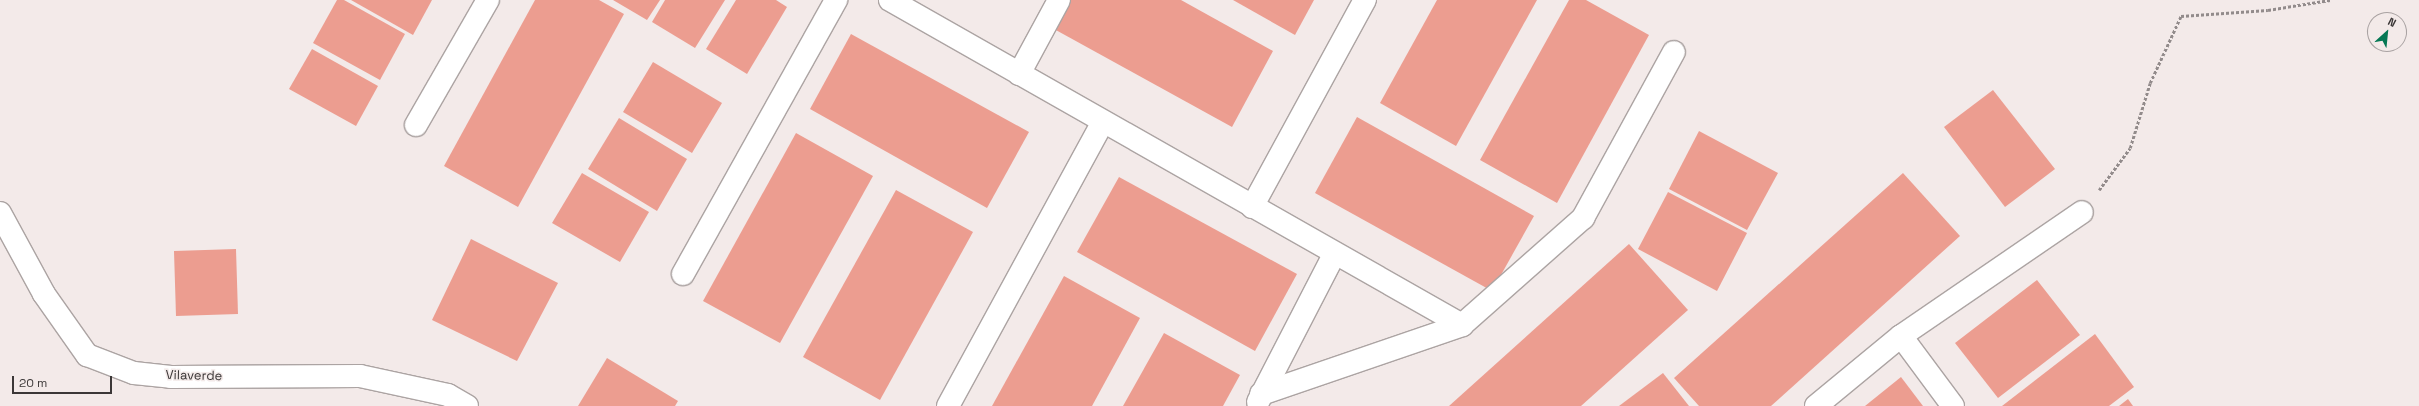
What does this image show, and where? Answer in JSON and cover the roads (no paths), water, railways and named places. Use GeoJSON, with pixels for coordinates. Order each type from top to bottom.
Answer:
{"type":"FeatureCollection","features":[{"type":"Feature","properties":{"kind":"street"},"geometry":{"type":"LineString","coordinates":[[416,125],[488,0]]}},
{"type":"Feature","properties":{"kind":"street"},"geometry":{"type":"LineString","coordinates":[[683,274],[836,0]]}},
{"type":"Feature","properties":{"kind":"street"},"geometry":{"type":"LineString","coordinates":[[890,0],[1252,207],[1334,256],[1462,325]]}},
{"type":"Feature","properties":{"kind":"street"},"geometry":{"type":"LineString","coordinates":[[1019,74],[1059,0]]}},
{"type":"Feature","properties":{"kind":"street"},"geometry":{"type":"LineString","coordinates":[[1252,207],[1365,0]]}},
{"type":"Feature","properties":{"kind":"street"},"geometry":{"type":"LineString","coordinates":[[1258,400],[1462,325],[1583,218],[1674,52]]}},
{"type":"Feature","properties":{"kind":"street"},"geometry":{"type":"LineString","coordinates":[[948,406],[1103,122]]}},
{"type":"Feature","properties":{"kind":"street"},"geometry":{"type":"LineString","coordinates":[[1816,406],[1901,336],[2082,212]]}},
{"type":"Feature","properties":{"kind":"street","name":"Vilaverde"},"geometry":{"type":"LineString","coordinates":[[0,213],[44,294],[87,355],[134,373],[171,377],[360,376],[448,395],[467,406]]}},
{"type":"Feature","properties":{"kind":"street"},"geometry":{"type":"LineString","coordinates":[[1258,400],[1334,256]]}},
{"type":"Feature","properties":{"kind":"street"},"geometry":{"type":"LineString","coordinates":[[1901,336],[1953,406]]}}]}
